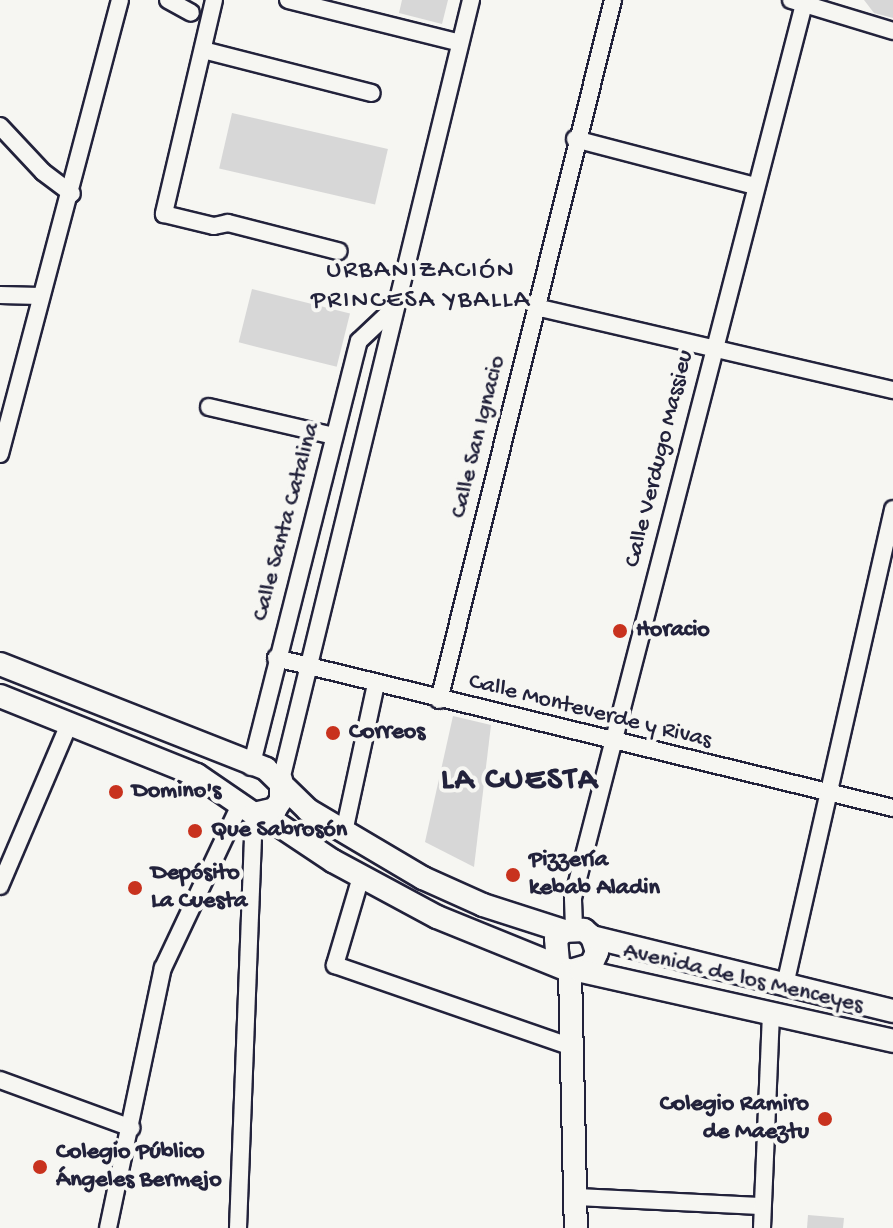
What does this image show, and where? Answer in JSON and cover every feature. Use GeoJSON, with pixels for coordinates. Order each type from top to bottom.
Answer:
{"type":"FeatureCollection","features":[{"type":"Feature","properties":{"kind":"main road"},"geometry":{"type":"LineString","coordinates":[[0,664],[251,767],[266,769],[281,780],[281,800],[249,809],[236,786],[251,767]]}},
{"type":"Feature","properties":{"kind":"main road","name":"Avenida de los Menceyes"},"geometry":{"type":"LineString","coordinates":[[0,696],[197,775],[361,877],[437,917],[570,969],[893,1041]]}},
{"type":"Feature","properties":{"kind":"main road","name":"Avenida de los Menceyes"},"geometry":{"type":"LineString","coordinates":[[281,780],[308,810],[483,905],[577,932],[893,1011]]}},
{"type":"Feature","properties":{"kind":"main road"},"geometry":{"type":"LineString","coordinates":[[570,969],[597,952],[577,932],[556,939],[570,969],[569,1046],[576,1228]]}},
{"type":"Feature","properties":{"kind":"street"},"geometry":{"type":"LineString","coordinates":[[1,444],[40,296],[72,194],[120,0]]}},
{"type":"Feature","properties":{"kind":"street"},"geometry":{"type":"LineString","coordinates":[[168,0],[191,13]]}},
{"type":"Feature","properties":{"kind":"street"},"geometry":{"type":"LineString","coordinates":[[214,0],[164,214],[338,251]]}},
{"type":"Feature","properties":{"kind":"street"},"geometry":{"type":"LineString","coordinates":[[288,0],[460,43]]}},
{"type":"Feature","properties":{"kind":"street","name":"Calle Santa Catalina"},"geometry":{"type":"LineString","coordinates":[[281,780],[389,348],[471,0]]}},
{"type":"Feature","properties":{"kind":"street","name":"Calle San Ignacio"},"geometry":{"type":"LineString","coordinates":[[439,700],[575,139],[613,0]]}},
{"type":"Feature","properties":{"kind":"street"},"geometry":{"type":"LineString","coordinates":[[798,2],[893,31]]}},
{"type":"Feature","properties":{"kind":"street","name":"Calle Verdugo Massieu"},"geometry":{"type":"LineString","coordinates":[[577,932],[573,898],[615,743],[711,348],[756,186],[798,2]]}},
{"type":"Feature","properties":{"kind":"street"},"geometry":{"type":"LineString","coordinates":[[203,50],[372,93]]}},
{"type":"Feature","properties":{"kind":"street"},"geometry":{"type":"LineString","coordinates":[[0,126],[43,172],[72,194]]}},
{"type":"Feature","properties":{"kind":"street"},"geometry":{"type":"LineString","coordinates":[[575,139],[756,186]]}},
{"type":"Feature","properties":{"kind":"street"},"geometry":{"type":"LineString","coordinates":[[0,295],[40,296]]}},
{"type":"Feature","properties":{"kind":"street","name":"Calle Santa Catalina"},"geometry":{"type":"LineString","coordinates":[[251,767],[276,658],[359,341],[397,304]]}},
{"type":"Feature","properties":{"kind":"street"},"geometry":{"type":"LineString","coordinates":[[536,307],[893,390]]}},
{"type":"Feature","properties":{"kind":"street"},"geometry":{"type":"LineString","coordinates":[[370,333],[389,348]]}},
{"type":"Feature","properties":{"kind":"street"},"geometry":{"type":"LineString","coordinates":[[209,407],[334,436]]}},
{"type":"Feature","properties":{"kind":"street"},"geometry":{"type":"LineString","coordinates":[[785,985],[893,509]]}},
{"type":"Feature","properties":{"kind":"street","name":"Calle Monteverde y Rivas"},"geometry":{"type":"LineString","coordinates":[[276,658],[615,743],[893,808]]}},
{"type":"Feature","properties":{"kind":"street"},"geometry":{"type":"LineString","coordinates":[[344,832],[376,684]]}},
{"type":"Feature","properties":{"kind":"street"},"geometry":{"type":"LineString","coordinates":[[0,886],[69,724]]}},
{"type":"Feature","properties":{"kind":"street"},"geometry":{"type":"LineString","coordinates":[[108,1228],[163,968],[249,809]]}},
{"type":"Feature","properties":{"kind":"street"},"geometry":{"type":"LineString","coordinates":[[238,1228],[249,809]]}},
{"type":"Feature","properties":{"kind":"street"},"geometry":{"type":"LineString","coordinates":[[361,877],[335,965],[569,1046]]}},
{"type":"Feature","properties":{"kind":"street"},"geometry":{"type":"LineString","coordinates":[[762,1228],[771,1012]]}},
{"type":"Feature","properties":{"kind":"street"},"geometry":{"type":"LineString","coordinates":[[0,1080],[131,1128]]}},
{"type":"Feature","properties":{"kind":"street"},"geometry":{"type":"LineString","coordinates":[[575,1197],[762,1206]]}},
{"type":"Feature","properties":{"kind":"shaded area"},"geometry":{"type":"Polygon","coordinates":[[[402,0],[448,0],[442,24],[399,13],[402,0]]]}},
{"type":"Feature","properties":{"kind":"shaded area"},"geometry":{"type":"Polygon","coordinates":[[[864,0],[893,0],[893,18],[874,13],[864,0]]]}},
{"type":"Feature","properties":{"kind":"shaded area"},"geometry":{"type":"Polygon","coordinates":[[[232,113],[388,149],[375,205],[219,169],[232,113]]]}},
{"type":"Feature","properties":{"kind":"shaded area"},"geometry":{"type":"Polygon","coordinates":[[[252,289],[350,313],[337,367],[239,342],[252,289]]]}},
{"type":"Feature","properties":{"kind":"shaded area"},"geometry":{"type":"Polygon","coordinates":[[[453,716],[491,725],[474,867],[425,842],[453,716]]]}},
{"type":"Feature","properties":{"kind":"shaded area"},"geometry":{"type":"Polygon","coordinates":[[[808,1215],[844,1218],[843,1228],[807,1228],[808,1215]]]}},
{"type":"Feature","properties":{"kind":"place","name":"Horacio"},"geometry":{"type":"Point","coordinates":[620,631]}},
{"type":"Feature","properties":{"kind":"place","name":"Correos"},"geometry":{"type":"Point","coordinates":[333,733]}},
{"type":"Feature","properties":{"kind":"place","name":"Domino's"},"geometry":{"type":"Point","coordinates":[116,792]}},
{"type":"Feature","properties":{"kind":"place","name":"Que Sabrosón"},"geometry":{"type":"Point","coordinates":[195,831]}},
{"type":"Feature","properties":{"kind":"place","name":"Pizzería kebab Aladin"},"geometry":{"type":"Point","coordinates":[513,875]}},
{"type":"Feature","properties":{"kind":"place","name":"Depósito La Cuesta"},"geometry":{"type":"Point","coordinates":[135,888]}},
{"type":"Feature","properties":{"kind":"place","name":"Colegio Ramiro de Maeztu"},"geometry":{"type":"Point","coordinates":[825,1119]}},
{"type":"Feature","properties":{"kind":"place","name":"Colegio Público Ángeles Bermejo"},"geometry":{"type":"Point","coordinates":[40,1167]}},
{"type":"Feature","properties":{"kind":"district","name":"URBANIZACIÓN PRINCESA YBALLA"},"geometry":{"type":"Point","coordinates":[421,287]}},
{"type":"Feature","properties":{"kind":"district","name":"LA CUESTA"},"geometry":{"type":"Point","coordinates":[520,781]}}]}
